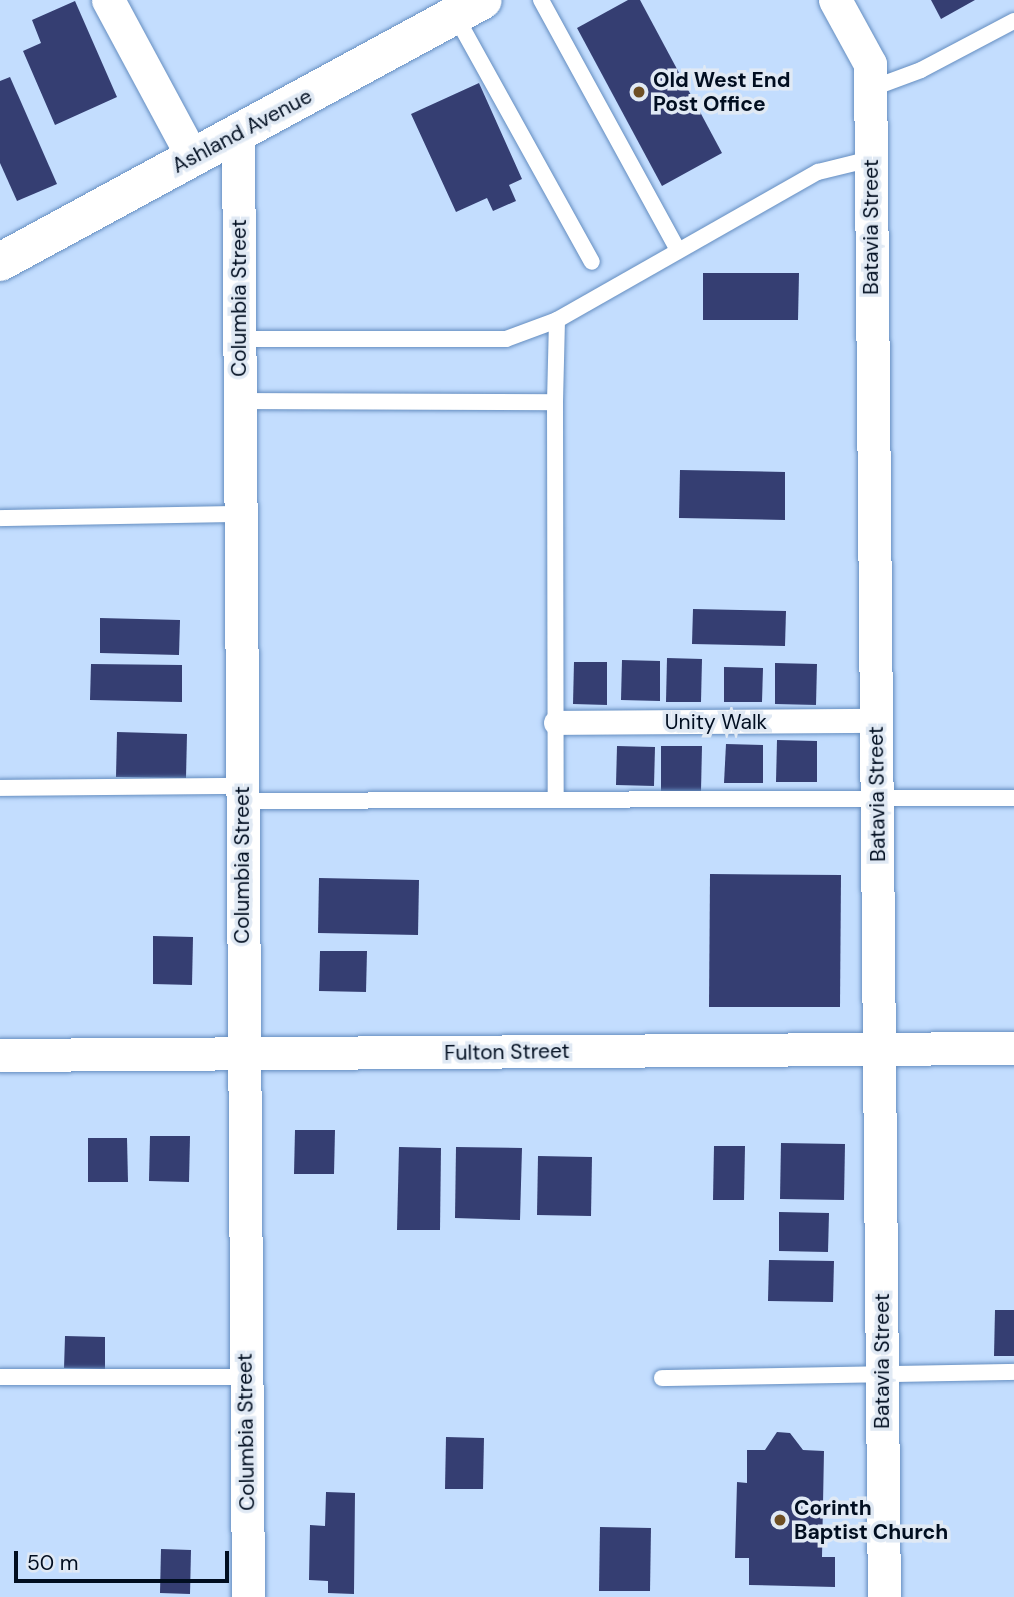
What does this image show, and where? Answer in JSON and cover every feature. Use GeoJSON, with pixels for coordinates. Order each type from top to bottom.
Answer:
{"type":"FeatureCollection","features":[{"type":"Feature","properties":{"kind":"street"},"geometry":{"type":"LineString","coordinates":[[108,0],[193,158]]}},
{"type":"Feature","properties":{"kind":"street","name":"Batavia Street"},"geometry":{"type":"LineString","coordinates":[[835,0],[870,64],[875,721],[882,1047],[884,1597]]}},
{"type":"Feature","properties":{"kind":"street","name":"Ashland Avenue"},"geometry":{"type":"LineString","coordinates":[[0,262],[469,8]]}},
{"type":"Feature","properties":{"kind":"street","name":"Columbia Street"},"geometry":{"type":"LineString","coordinates":[[239,133],[248,1597]]}},
{"type":"Feature","properties":{"kind":"street","name":"Unity Walk"},"geometry":{"type":"LineString","coordinates":[[556,723],[875,721]]}},
{"type":"Feature","properties":{"kind":"street","name":"Fulton Street"},"geometry":{"type":"LineString","coordinates":[[0,1055],[1014,1048]]}},
{"type":"Feature","properties":{"kind":"lane"},"geometry":{"type":"LineString","coordinates":[[541,0],[678,250]]}},
{"type":"Feature","properties":{"kind":"lane"},"geometry":{"type":"LineString","coordinates":[[469,8],[592,262]]}},
{"type":"Feature","properties":{"kind":"lane"},"geometry":{"type":"LineString","coordinates":[[870,89],[921,70],[1014,21]]}},
{"type":"Feature","properties":{"kind":"lane"},"geometry":{"type":"LineString","coordinates":[[239,339],[506,339],[557,320],[818,172],[871,159]]}},
{"type":"Feature","properties":{"kind":"lane"},"geometry":{"type":"LineString","coordinates":[[556,800],[557,320]]}},
{"type":"Feature","properties":{"kind":"lane"},"geometry":{"type":"LineString","coordinates":[[240,401],[555,402]]}},
{"type":"Feature","properties":{"kind":"lane"},"geometry":{"type":"LineString","coordinates":[[0,518],[240,514]]}},
{"type":"Feature","properties":{"kind":"lane"},"geometry":{"type":"LineString","coordinates":[[0,788],[556,800],[1014,798]]}},
{"type":"Feature","properties":{"kind":"lane"},"geometry":{"type":"LineString","coordinates":[[662,1378],[1014,1372]]}},
{"type":"Feature","properties":{"kind":"lane"},"geometry":{"type":"LineString","coordinates":[[0,1377],[246,1377]]}},
{"type":"Feature","properties":{"kind":"building"},"geometry":{"type":"Polygon","coordinates":[[[628,0],[640,0],[722,153],[662,186],[577,28],[628,0]]]}},
{"type":"Feature","properties":{"kind":"building"},"geometry":{"type":"Polygon","coordinates":[[[931,0],[975,0],[941,19],[931,0]]]}},
{"type":"Feature","properties":{"kind":"building"},"geometry":{"type":"Polygon","coordinates":[[[75,1],[117,97],[55,125],[23,51],[41,43],[32,20],[75,1]]]}},
{"type":"Feature","properties":{"kind":"building"},"geometry":{"type":"Polygon","coordinates":[[[10,77],[57,184],[17,201],[0,163],[0,81],[10,77]]]}},
{"type":"Feature","properties":{"kind":"building"},"geometry":{"type":"Polygon","coordinates":[[[479,83],[522,179],[509,185],[516,201],[493,211],[487,198],[456,212],[411,114],[479,83]]]}},
{"type":"Feature","properties":{"kind":"building"},"geometry":{"type":"Polygon","coordinates":[[[703,273],[799,273],[798,320],[703,320],[703,273]]]}},
{"type":"Feature","properties":{"kind":"building"},"geometry":{"type":"Polygon","coordinates":[[[680,470],[785,472],[785,520],[679,518],[680,470]]]}},
{"type":"Feature","properties":{"kind":"building"},"geometry":{"type":"Polygon","coordinates":[[[693,609],[786,611],[785,646],[692,644],[693,609]]]}},
{"type":"Feature","properties":{"kind":"building"},"geometry":{"type":"Polygon","coordinates":[[[100,618],[180,620],[179,655],[100,653],[100,618]]]}},
{"type":"Feature","properties":{"kind":"building"},"geometry":{"type":"Polygon","coordinates":[[[667,658],[702,659],[701,702],[666,702],[667,658]]]}},
{"type":"Feature","properties":{"kind":"building"},"geometry":{"type":"Polygon","coordinates":[[[622,660],[660,661],[660,701],[621,700],[622,660]]]}},
{"type":"Feature","properties":{"kind":"building"},"geometry":{"type":"Polygon","coordinates":[[[574,662],[607,662],[607,705],[573,704],[574,662]]]}},
{"type":"Feature","properties":{"kind":"building"},"geometry":{"type":"Polygon","coordinates":[[[775,663],[817,664],[816,705],[775,704],[775,663]]]}},
{"type":"Feature","properties":{"kind":"building"},"geometry":{"type":"Polygon","coordinates":[[[91,664],[182,665],[182,702],[90,700],[91,664]]]}},
{"type":"Feature","properties":{"kind":"building"},"geometry":{"type":"Polygon","coordinates":[[[724,667],[763,668],[762,702],[724,702],[724,667]]]}},
{"type":"Feature","properties":{"kind":"building"},"geometry":{"type":"Polygon","coordinates":[[[117,732],[187,734],[186,778],[116,777],[117,732]]]}},
{"type":"Feature","properties":{"kind":"building"},"geometry":{"type":"Polygon","coordinates":[[[777,740],[817,741],[817,782],[776,782],[777,740]]]}},
{"type":"Feature","properties":{"kind":"building"},"geometry":{"type":"Polygon","coordinates":[[[726,744],[763,745],[763,783],[724,783],[726,744]]]}},
{"type":"Feature","properties":{"kind":"building"},"geometry":{"type":"Polygon","coordinates":[[[617,746],[655,747],[654,786],[616,785],[617,746]]]}},
{"type":"Feature","properties":{"kind":"building"},"geometry":{"type":"Polygon","coordinates":[[[661,746],[702,746],[701,791],[661,791],[661,746]]]}},
{"type":"Feature","properties":{"kind":"building"},"geometry":{"type":"Polygon","coordinates":[[[710,874],[841,875],[840,1007],[709,1007],[710,874]]]}},
{"type":"Feature","properties":{"kind":"building"},"geometry":{"type":"Polygon","coordinates":[[[319,878],[419,880],[418,935],[318,933],[319,878]]]}},
{"type":"Feature","properties":{"kind":"building"},"geometry":{"type":"Polygon","coordinates":[[[153,936],[193,937],[192,985],[153,984],[153,936]]]}},
{"type":"Feature","properties":{"kind":"building"},"geometry":{"type":"Polygon","coordinates":[[[320,951],[367,951],[366,992],[319,991],[320,951]]]}},
{"type":"Feature","properties":{"kind":"building"},"geometry":{"type":"Polygon","coordinates":[[[295,1130],[335,1130],[334,1174],[294,1174],[295,1130]]]}},
{"type":"Feature","properties":{"kind":"building"},"geometry":{"type":"Polygon","coordinates":[[[150,1136],[190,1136],[189,1182],[149,1181],[150,1136]]]}},
{"type":"Feature","properties":{"kind":"building"},"geometry":{"type":"Polygon","coordinates":[[[88,1138],[127,1138],[128,1182],[88,1182],[88,1138]]]}},
{"type":"Feature","properties":{"kind":"building"},"geometry":{"type":"Polygon","coordinates":[[[781,1143],[845,1144],[844,1200],[780,1199],[781,1143]]]}},
{"type":"Feature","properties":{"kind":"building"},"geometry":{"type":"Polygon","coordinates":[[[714,1146],[745,1146],[744,1200],[713,1200],[714,1146]]]}},
{"type":"Feature","properties":{"kind":"building"},"geometry":{"type":"Polygon","coordinates":[[[399,1147],[441,1148],[440,1230],[397,1230],[399,1147]]]}},
{"type":"Feature","properties":{"kind":"building"},"geometry":{"type":"Polygon","coordinates":[[[456,1147],[522,1148],[520,1220],[455,1218],[456,1147]]]}},
{"type":"Feature","properties":{"kind":"building"},"geometry":{"type":"Polygon","coordinates":[[[538,1156],[592,1157],[591,1216],[537,1215],[538,1156]]]}},
{"type":"Feature","properties":{"kind":"building"},"geometry":{"type":"Polygon","coordinates":[[[779,1212],[829,1213],[828,1252],[779,1251],[779,1212]]]}},
{"type":"Feature","properties":{"kind":"building"},"geometry":{"type":"Polygon","coordinates":[[[769,1260],[834,1261],[833,1302],[768,1301],[769,1260]]]}},
{"type":"Feature","properties":{"kind":"building"},"geometry":{"type":"Polygon","coordinates":[[[995,1310],[1014,1310],[1014,1356],[994,1356],[995,1310]]]}},
{"type":"Feature","properties":{"kind":"building"},"geometry":{"type":"Polygon","coordinates":[[[65,1336],[105,1337],[105,1369],[64,1368],[65,1336]]]}},
{"type":"Feature","properties":{"kind":"building","name":"Corinth Baptist Church"},"geometry":{"type":"Polygon","coordinates":[[[777,1432],[790,1433],[803,1450],[824,1451],[822,1557],[835,1557],[835,1587],[749,1585],[749,1558],[735,1558],[737,1482],[747,1483],[747,1450],[765,1450],[777,1432]]]}},
{"type":"Feature","properties":{"kind":"building"},"geometry":{"type":"Polygon","coordinates":[[[446,1437],[484,1438],[483,1489],[445,1489],[446,1437]]]}},
{"type":"Feature","properties":{"kind":"building"},"geometry":{"type":"Polygon","coordinates":[[[326,1492],[355,1493],[354,1594],[328,1593],[328,1581],[309,1580],[310,1525],[325,1526],[326,1492]]]}},
{"type":"Feature","properties":{"kind":"building"},"geometry":{"type":"Polygon","coordinates":[[[600,1527],[651,1528],[650,1591],[599,1591],[600,1527]]]}},
{"type":"Feature","properties":{"kind":"building"},"geometry":{"type":"Polygon","coordinates":[[[161,1549],[191,1550],[190,1594],[160,1593],[161,1549]]]}},
{"type":"Feature","properties":{"kind":"place","name":"Old West End Post Office"},"geometry":{"type":"Point","coordinates":[639,92]}},
{"type":"Feature","properties":{"kind":"place","name":"Corinth Baptist Church"},"geometry":{"type":"Point","coordinates":[780,1520]}}]}
